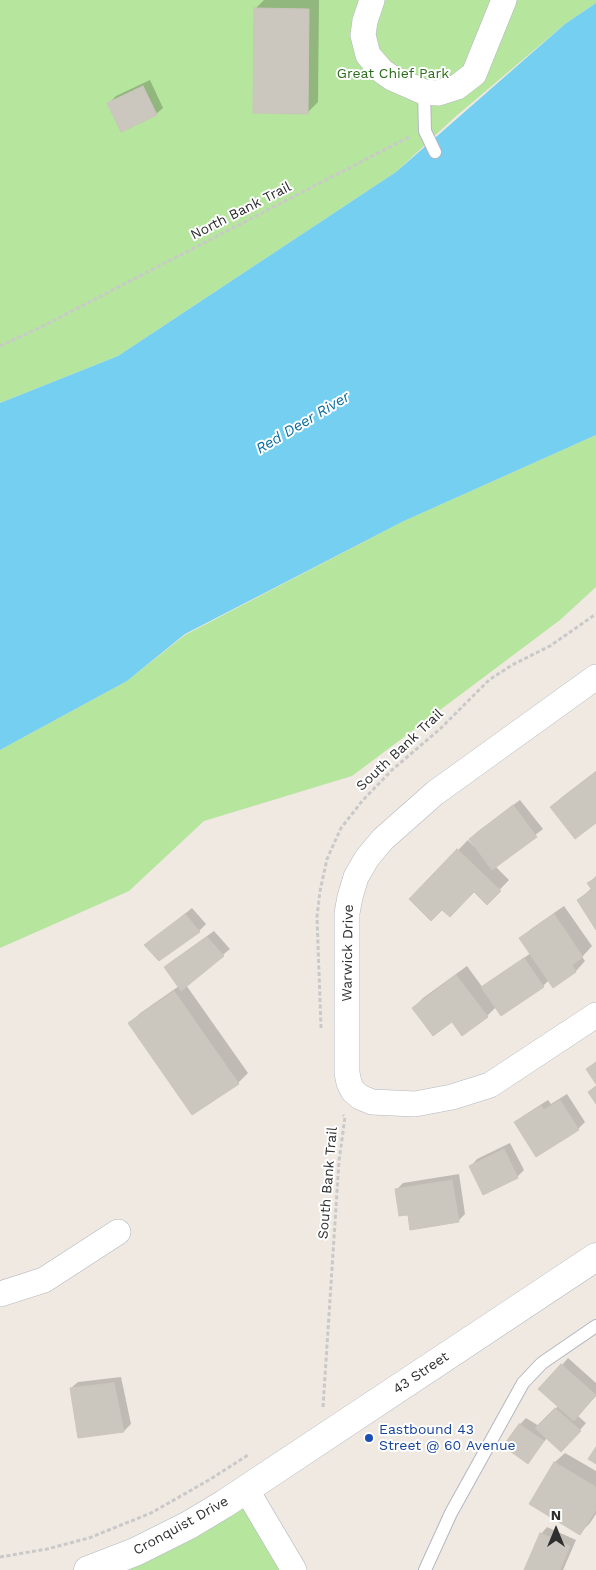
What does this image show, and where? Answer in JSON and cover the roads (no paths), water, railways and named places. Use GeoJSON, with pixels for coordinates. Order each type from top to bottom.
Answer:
{"type":"FeatureCollection","features":[{"type":"Feature","properties":{"kind":"street"},"geometry":{"type":"LineString","coordinates":[[372,0],[364,21],[363,35],[368,55],[382,71],[392,78],[424,92],[438,93],[457,87],[474,74],[504,0]]}},
{"type":"Feature","properties":{"kind":"street","name":"Warwick Drive"},"geometry":{"type":"LineString","coordinates":[[596,676],[434,793],[383,838],[367,858],[356,877],[350,896],[348,912],[347,1074],[349,1083],[353,1091],[360,1098],[372,1102],[415,1104],[452,1098],[490,1085],[596,1015]]}},
{"type":"Feature","properties":{"kind":"street"},"geometry":{"type":"LineString","coordinates":[[0,1294],[44,1280],[118,1232]]}},
{"type":"Feature","properties":{"kind":"street","name":"43 Street"},"geometry":{"type":"LineString","coordinates":[[246,1489],[596,1256]]}},
{"type":"Feature","properties":{"kind":"street"},"geometry":{"type":"LineString","coordinates":[[246,1489],[294,1570]]}},
{"type":"Feature","properties":{"kind":"street","name":"Cronquist Drive"},"geometry":{"type":"LineString","coordinates":[[88,1570],[135,1552],[189,1525],[246,1489]]}},
{"type":"Feature","properties":{"kind":"lane"},"geometry":{"type":"LineString","coordinates":[[424,92],[425,131],[436,152]]}},
{"type":"Feature","properties":{"kind":"lane"},"geometry":{"type":"LineString","coordinates":[[425,1570],[451,1513],[531,1372],[542,1362],[596,1326]]}},
{"type":"Feature","properties":{"kind":"water","name":"Red Deer River"},"geometry":{"type":"Polygon","coordinates":[[[596,3],[596,435],[404,521],[185,634],[127,681],[0,750],[0,403],[118,356],[396,172],[565,24],[596,3]]]}},
{"type":"Feature","properties":{"kind":"place","name":"Eastbound 43 Street @ 60 Avenue"},"geometry":{"type":"Point","coordinates":[369,1438]}},
{"type":"Feature","properties":{"kind":"park label","name":"Great Chief Park"},"geometry":{"type":"Point","coordinates":[393,74]}}]}
